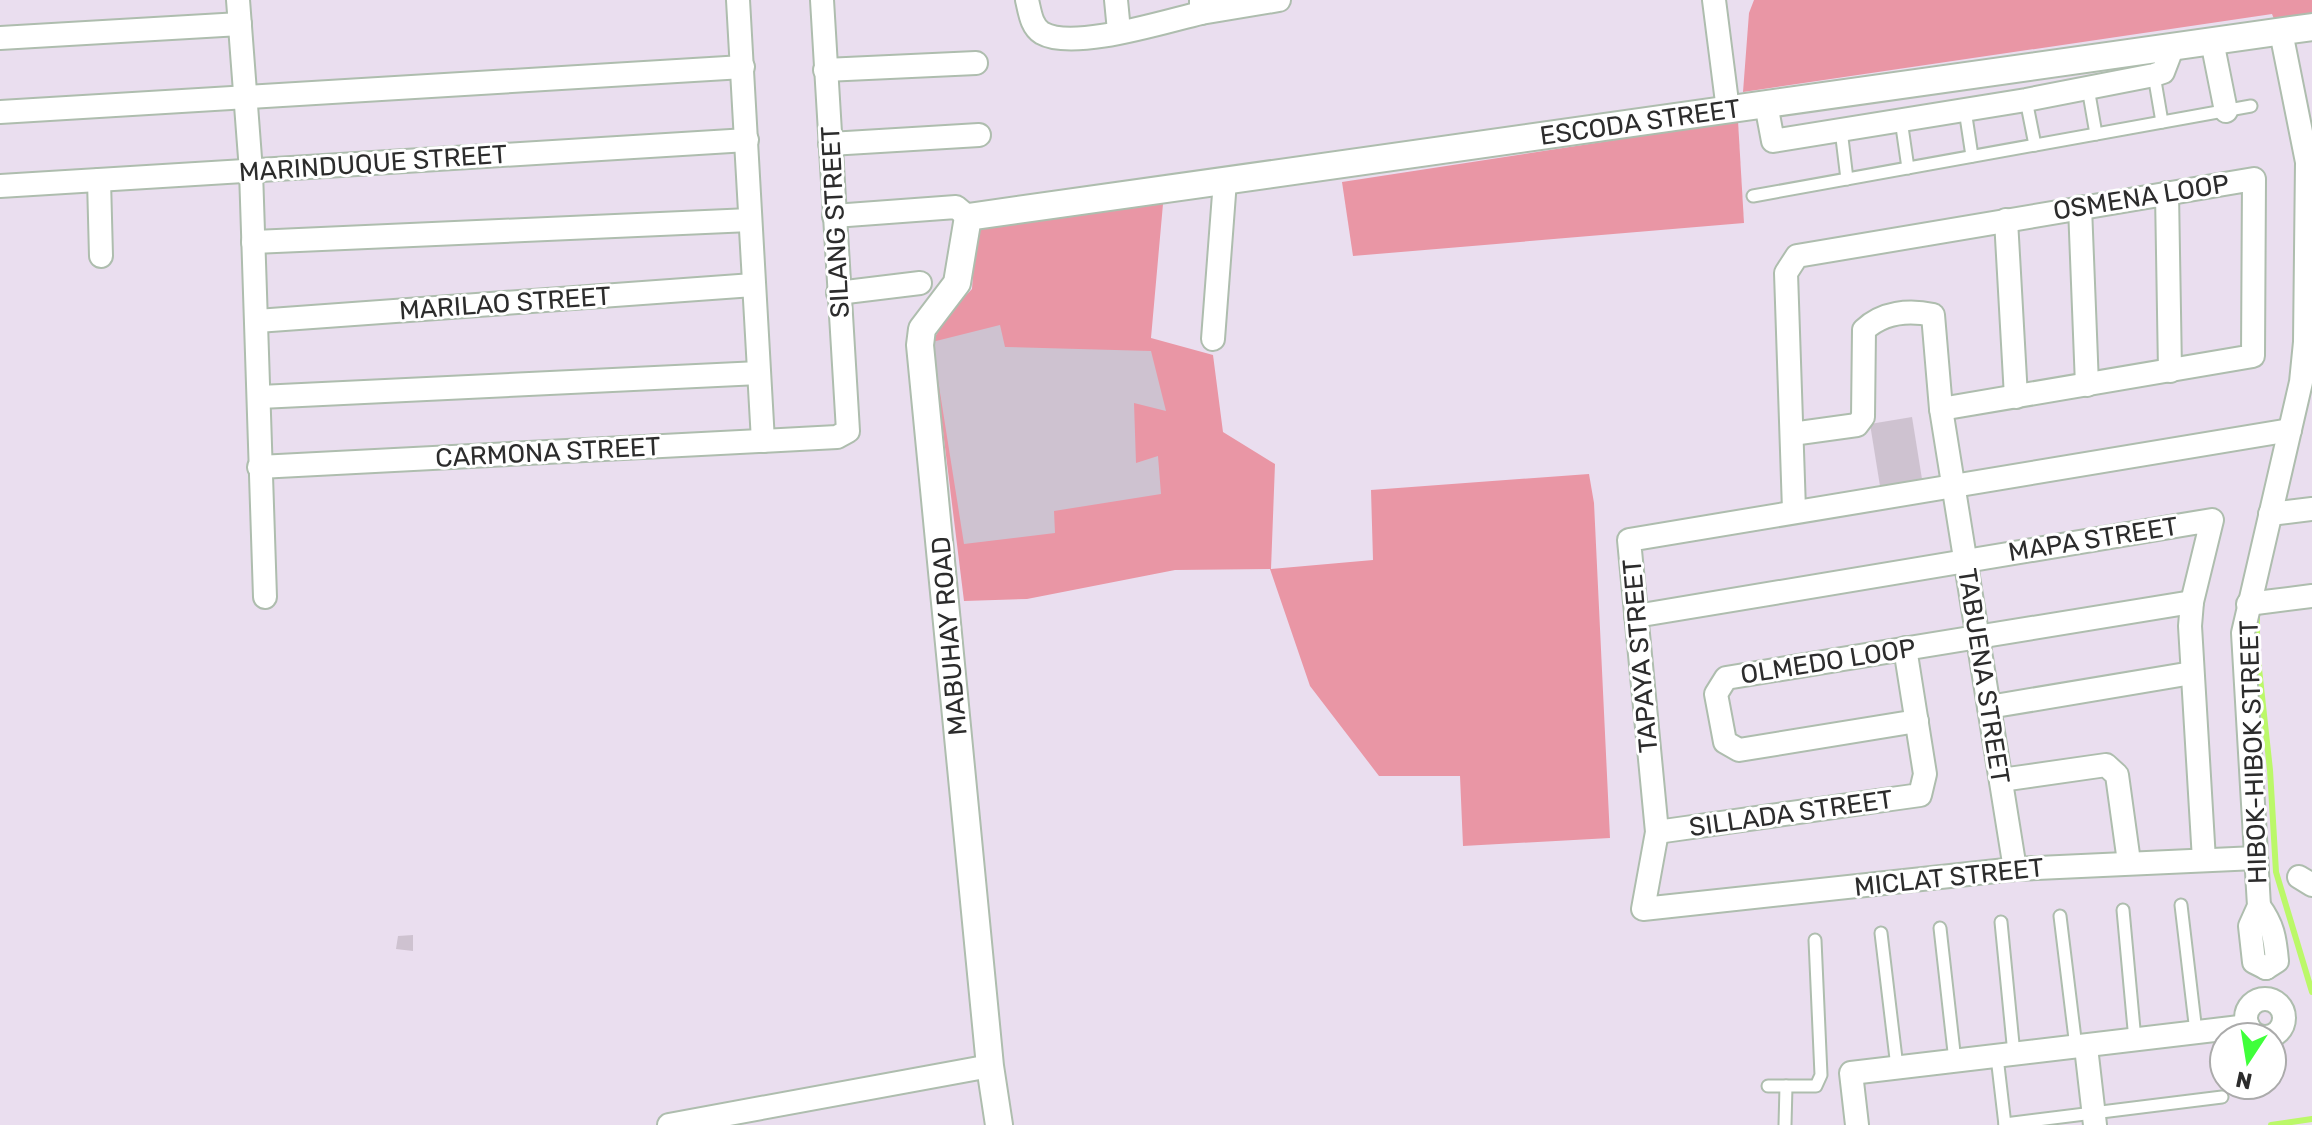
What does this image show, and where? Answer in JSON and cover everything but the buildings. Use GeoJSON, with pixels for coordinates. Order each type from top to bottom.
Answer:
{"type":"FeatureCollection","features":[{"type":"Feature","properties":{"kind":"street"},"geometry":{"type":"LineString","coordinates":[[238,0],[251,171],[265,597]]}},
{"type":"Feature","properties":{"kind":"street"},"geometry":{"type":"LineString","coordinates":[[738,0],[763,441]]}},
{"type":"Feature","properties":{"kind":"street","name":"SILANG STREET"},"geometry":{"type":"LineString","coordinates":[[822,0],[848,431],[837,437]]}},
{"type":"Feature","properties":{"kind":"street"},"geometry":{"type":"LineString","coordinates":[[1027,0],[1032,23],[1040,32],[1057,39],[1119,31],[1201,6],[1279,0]]}},
{"type":"Feature","properties":{"kind":"street"},"geometry":{"type":"LineString","coordinates":[[1116,0],[1119,31]]}},
{"type":"Feature","properties":{"kind":"street"},"geometry":{"type":"LineString","coordinates":[[1714,0],[1728,110]]}},
{"type":"Feature","properties":{"kind":"street"},"geometry":{"type":"LineString","coordinates":[[0,38],[240,24]]}},
{"type":"Feature","properties":{"kind":"street","name":"ESCODA STREET"},"geometry":{"type":"LineString","coordinates":[[968,217],[2312,27]]}},
{"type":"Feature","properties":{"kind":"street","name":"HIBOK-HIBOK STREET"},"geometry":{"type":"LineString","coordinates":[[2268,999],[2266,968],[2254,962],[2250,926],[2259,906],[2243,633],[2301,382],[2305,342],[2307,162],[2281,32]]}},
{"type":"Feature","properties":{"kind":"street"},"geometry":{"type":"LineString","coordinates":[[2212,41],[2226,111]]}},
{"type":"Feature","properties":{"kind":"street"},"geometry":{"type":"LineString","coordinates":[[1766,104],[1773,141],[2026,100],[2154,75],[2163,72],[2173,46]]}},
{"type":"Feature","properties":{"kind":"street"},"geometry":{"type":"LineString","coordinates":[[825,70],[976,63]]}},
{"type":"Feature","properties":{"kind":"street"},"geometry":{"type":"LineString","coordinates":[[0,112],[743,67]]}},
{"type":"Feature","properties":{"kind":"street"},"geometry":{"type":"LineString","coordinates":[[830,144],[979,135]]}},
{"type":"Feature","properties":{"kind":"street","name":"MARINDUQUE STREET"},"geometry":{"type":"LineString","coordinates":[[0,186],[747,140]]}},
{"type":"Feature","properties":{"kind":"street","name":"OSMENA LOOP"},"geometry":{"type":"LineString","coordinates":[[1794,510],[1786,273],[1797,256],[2254,179],[2253,356],[1941,409]]}},
{"type":"Feature","properties":{"kind":"street"},"geometry":{"type":"LineString","coordinates":[[99,180],[101,256]]}},
{"type":"Feature","properties":{"kind":"street"},"geometry":{"type":"LineString","coordinates":[[1213,339],[1225,181]]}},
{"type":"Feature","properties":{"kind":"street"},"geometry":{"type":"LineString","coordinates":[[2167,193],[2170,371]]}},
{"type":"Feature","properties":{"kind":"street"},"geometry":{"type":"LineString","coordinates":[[834,216],[956,207],[968,217]]}},
{"type":"Feature","properties":{"kind":"street"},"geometry":{"type":"LineString","coordinates":[[2080,207],[2087,385]]}},
{"type":"Feature","properties":{"kind":"street","name":"MABUHAY ROAD"},"geometry":{"type":"LineString","coordinates":[[968,217],[957,283],[922,329],[920,345],[990,1066]]}},
{"type":"Feature","properties":{"kind":"street"},"geometry":{"type":"LineString","coordinates":[[253,242],[750,220]]}},
{"type":"Feature","properties":{"kind":"street"},"geometry":{"type":"LineString","coordinates":[[2006,220],[2016,397]]}},
{"type":"Feature","properties":{"kind":"street"},"geometry":{"type":"LineString","coordinates":[[838,293],[920,283]]}},
{"type":"Feature","properties":{"kind":"street","name":"MARILAO STREET"},"geometry":{"type":"LineString","coordinates":[[257,321],[753,285]]}},
{"type":"Feature","properties":{"kind":"street","name":"TABUENA STREET"},"geometry":{"type":"LineString","coordinates":[[1792,434],[1857,425],[1863,417],[1864,330],[1877,318],[1916,312],[1933,315],[1941,409],[2015,869]]}},
{"type":"Feature","properties":{"kind":"street"},"geometry":{"type":"LineString","coordinates":[[260,397],[759,373]]}},
{"type":"Feature","properties":{"kind":"street","name":"TAPAYA STREET"},"geometry":{"type":"LineString","coordinates":[[1643,909],[1657,832],[1629,540],[1794,510],[2290,430]]}},
{"type":"Feature","properties":{"kind":"street","name":"CARMONA STREET"},"geometry":{"type":"LineString","coordinates":[[259,467],[837,437]]}},
{"type":"Feature","properties":{"kind":"street"},"geometry":{"type":"LineString","coordinates":[[2270,514],[2312,509]]}},
{"type":"Feature","properties":{"kind":"street","name":"MAPA STREET"},"geometry":{"type":"LineString","coordinates":[[1636,616],[2212,520],[2192,602],[2192,673],[2204,860]]}},
{"type":"Feature","properties":{"kind":"street"},"geometry":{"type":"LineString","coordinates":[[2248,604],[2312,596]]}},
{"type":"Feature","properties":{"kind":"street","name":"OLMEDO LOOP"},"geometry":{"type":"LineString","coordinates":[[1917,721],[1739,750],[1725,742],[1716,694],[1726,678],[2192,602]]}},
{"type":"Feature","properties":{"kind":"street","name":"SILLADA STREET"},"geometry":{"type":"LineString","coordinates":[[1657,832],[1920,795],[1925,774],[1905,648]]}},
{"type":"Feature","properties":{"kind":"street"},"geometry":{"type":"LineString","coordinates":[[1989,707],[2192,673]]}},
{"type":"Feature","properties":{"kind":"street"},"geometry":{"type":"LineString","coordinates":[[2001,780],[2106,765],[2117,775],[2129,862]]}},
{"type":"Feature","properties":{"kind":"street","name":"MICLAT STREET"},"geometry":{"type":"LineString","coordinates":[[1643,909],[2015,869],[2256,858]]}},
{"type":"Feature","properties":{"kind":"street"},"geometry":{"type":"LineString","coordinates":[[2248,1021],[2252,1004],[2268,999],[2282,1009],[2284,1021]]}},
{"type":"Feature","properties":{"kind":"street"},"geometry":{"type":"LineString","coordinates":[[1857,1125],[1851,1073],[2208,1031]]}},
{"type":"Feature","properties":{"kind":"street"},"geometry":{"type":"LineString","coordinates":[[2081,1047],[2094,1119]]}},
{"type":"Feature","properties":{"kind":"street"},"geometry":{"type":"LineString","coordinates":[[669,1125],[990,1066],[999,1125]]}},
{"type":"Feature","properties":{"kind":"lane"},"geometry":{"type":"LineString","coordinates":[[2154,75],[2162,122]]}},
{"type":"Feature","properties":{"kind":"lane"},"geometry":{"type":"LineString","coordinates":[[2088,88],[2096,134]]}},
{"type":"Feature","properties":{"kind":"lane"},"geometry":{"type":"LineString","coordinates":[[2026,100],[2035,145]]}},
{"type":"Feature","properties":{"kind":"lane"},"geometry":{"type":"LineString","coordinates":[[1753,196],[2251,106]]}},
{"type":"Feature","properties":{"kind":"lane"},"geometry":{"type":"LineString","coordinates":[[1965,110],[1972,156]]}},
{"type":"Feature","properties":{"kind":"lane"},"geometry":{"type":"LineString","coordinates":[[1901,120],[1908,168]]}},
{"type":"Feature","properties":{"kind":"lane"},"geometry":{"type":"LineString","coordinates":[[1841,130],[1847,179]]}},
{"type":"Feature","properties":{"kind":"lane"},"geometry":{"type":"LineString","coordinates":[[2181,905],[2196,1032]]}},
{"type":"Feature","properties":{"kind":"lane"},"geometry":{"type":"LineString","coordinates":[[2123,910],[2135,1041]]}},
{"type":"Feature","properties":{"kind":"lane"},"geometry":{"type":"LineString","coordinates":[[2060,916],[2081,1047]]}},
{"type":"Feature","properties":{"kind":"lane"},"geometry":{"type":"LineString","coordinates":[[2001,922],[2005,1124],[2094,1119],[2208,1099]]}},
{"type":"Feature","properties":{"kind":"lane"},"geometry":{"type":"LineString","coordinates":[[1940,928],[1955,1061]]}},
{"type":"Feature","properties":{"kind":"lane"},"geometry":{"type":"LineString","coordinates":[[1881,933],[1897,1067]]}},
{"type":"Feature","properties":{"kind":"lane"},"geometry":{"type":"LineString","coordinates":[[1768,1086],[1816,1086],[1821,1075],[1815,940]]}},
{"type":"Feature","properties":{"kind":"lane"},"geometry":{"type":"LineString","coordinates":[[1785,1125],[1786,1086]]}},
{"type":"Feature","properties":{"kind":"shaded area"},"geometry":{"type":"Polygon","coordinates":[[[1754,0],[2312,0],[2312,14],[2274,19],[2272,14],[1743,92],[1749,13],[1754,0]]]}},
{"type":"Feature","properties":{"kind":"shaded area"},"geometry":{"type":"Polygon","coordinates":[[[1738,121],[1744,223],[1353,256],[1342,182],[1738,121]]]}},
{"type":"Feature","properties":{"kind":"shaded area"},"geometry":{"type":"Polygon","coordinates":[[[1163,204],[1151,338],[1213,355],[1223,432],[1275,464],[1271,569],[1373,560],[1371,490],[1589,474],[1594,503],[1610,838],[1463,846],[1460,776],[1379,776],[1310,686],[1270,569],[1175,570],[1027,599],[964,601],[932,342],[949,313],[972,289],[976,228],[1163,204]]]}},
{"type":"Feature","properties":{"kind":"waterway"},"geometry":{"type":"LineString","coordinates":[[2257,616],[2257,650],[2270,770],[2276,872],[2312,992]]}},
{"type":"Feature","properties":{"kind":"waterway"},"geometry":{"type":"LineString","coordinates":[[2271,1125],[2312,1119]]}}]}
